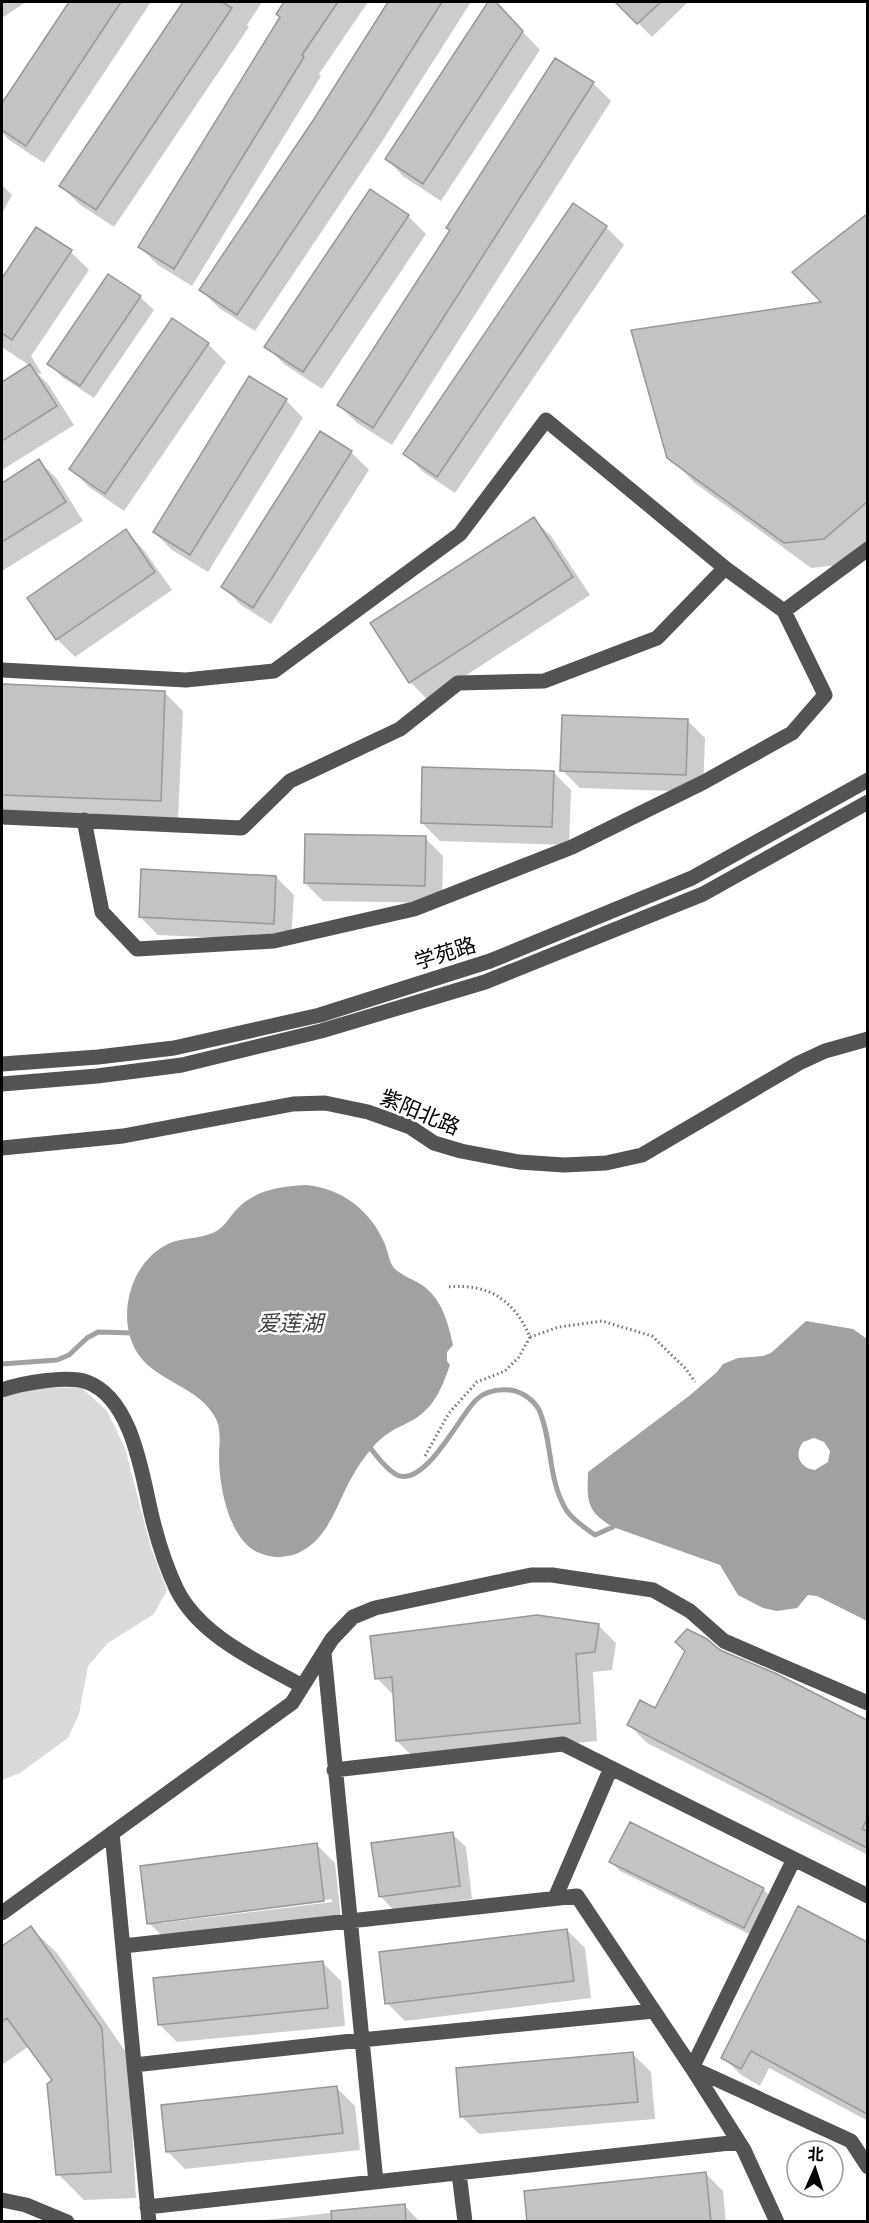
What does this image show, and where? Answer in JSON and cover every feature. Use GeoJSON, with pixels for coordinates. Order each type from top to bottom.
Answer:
{"type":"FeatureCollection","features":[{"type":"Feature","properties":{"kind":"street"},"geometry":{"type":"LineString","coordinates":[[2,670],[186,680],[274,671],[460,534],[546,420],[725,568],[784,611],[825,695],[792,733],[704,782],[572,846],[414,909],[274,941],[137,949],[102,912],[84,820]]}},
{"type":"Feature","properties":{"kind":"street"},"geometry":{"type":"LineString","coordinates":[[784,611],[867,549]]}},
{"type":"Feature","properties":{"kind":"street"},"geometry":{"type":"LineString","coordinates":[[2,817],[242,828],[290,781],[400,729],[458,683],[544,681],[657,638],[725,568]]}},
{"type":"Feature","properties":{"kind":"street","name":"学苑路"},"geometry":{"type":"LineString","coordinates":[[2,1064],[98,1057],[174,1048],[320,1015],[490,961],[692,878],[867,780]]}},
{"type":"Feature","properties":{"kind":"street","name":"学苑路"},"geometry":{"type":"LineString","coordinates":[[2,1084],[97,1077],[182,1065],[321,1031],[485,982],[703,894],[867,802]]}},
{"type":"Feature","properties":{"kind":"street","name":"紫阳北路"},"geometry":{"type":"LineString","coordinates":[[2,1148],[123,1136],[293,1104],[325,1103],[389,1119],[410,1127],[434,1143],[461,1151],[519,1162],[564,1165],[606,1163],[642,1155],[799,1063],[825,1051],[867,1039]]}},
{"type":"Feature","properties":{"kind":"street"},"geometry":{"type":"LineString","coordinates":[[2,1390],[44,1382],[85,1381],[98,1387],[110,1399],[124,1421],[138,1450],[160,1548],[177,1590],[189,1608],[204,1624],[228,1643],[303,1686]]}},
{"type":"Feature","properties":{"kind":"street"},"geometry":{"type":"LineString","coordinates":[[2,1913],[292,1703],[332,1639],[353,1617],[375,1608],[531,1575],[552,1575],[653,1590],[690,1611],[724,1641],[867,1703]]}},
{"type":"Feature","properties":{"kind":"street"},"geometry":{"type":"LineString","coordinates":[[324,1653],[375,2182]]}},
{"type":"Feature","properties":{"kind":"street"},"geometry":{"type":"LineString","coordinates":[[334,1770],[563,1744],[867,1896]]}},
{"type":"Feature","properties":{"kind":"street"},"geometry":{"type":"LineString","coordinates":[[555,1898],[611,1768]]}},
{"type":"Feature","properties":{"kind":"street"},"geometry":{"type":"LineString","coordinates":[[112,1833],[148,2214],[375,2182],[739,2142]]}},
{"type":"Feature","properties":{"kind":"street"},"geometry":{"type":"LineString","coordinates":[[692,2068],[794,1859]]}},
{"type":"Feature","properties":{"kind":"street"},"geometry":{"type":"LineString","coordinates":[[123,1946],[577,1896],[739,2142],[777,2222]]}},
{"type":"Feature","properties":{"kind":"street"},"geometry":{"type":"LineString","coordinates":[[134,2065],[654,2011]]}},
{"type":"Feature","properties":{"kind":"street"},"geometry":{"type":"LineString","coordinates":[[692,2068],[851,2141],[867,2167]]}},
{"type":"Feature","properties":{"kind":"street"},"geometry":{"type":"LineString","coordinates":[[459,2173],[465,2222]]}},
{"type":"Feature","properties":{"kind":"street"},"geometry":{"type":"LineString","coordinates":[[2,2200],[26,2205],[67,2222]]}},
{"type":"Feature","properties":{"kind":"path"},"geometry":{"type":"LineString","coordinates":[[447,1287],[469,1285],[492,1293],[512,1307],[523,1321],[530,1337]]}},
{"type":"Feature","properties":{"kind":"path"},"geometry":{"type":"LineString","coordinates":[[425,1456],[449,1413],[477,1382],[505,1371],[519,1358],[530,1337],[559,1327],[602,1322],[652,1336],[686,1369],[695,1382]]}},
{"type":"Feature","properties":{"kind":"shaded area"},"geometry":{"type":"Polygon","coordinates":[[[2,1386],[82,1388],[107,1411],[125,1448],[151,1548],[167,1590],[154,1614],[108,1643],[88,1666],[79,1714],[68,1738],[20,1773],[2,1780],[2,1386]]]}},
{"type":"Feature","properties":{"kind":"water","name":"爱莲湖"},"geometry":{"type":"Polygon","coordinates":[[[307,1185],[320,1187],[343,1196],[363,1211],[378,1231],[394,1268],[422,1285],[435,1297],[446,1320],[453,1345],[447,1352],[447,1361],[450,1365],[441,1389],[432,1403],[421,1415],[392,1431],[370,1450],[354,1473],[332,1518],[319,1537],[297,1553],[272,1557],[250,1548],[240,1537],[229,1516],[219,1468],[219,1432],[215,1417],[197,1397],[162,1376],[142,1359],[129,1333],[128,1303],[137,1274],[157,1251],[176,1241],[213,1233],[223,1226],[243,1203],[269,1190],[307,1185]]]}},
{"type":"Feature","properties":{"kind":"water"},"geometry":{"type":"Polygon","coordinates":[[[806,1321],[853,1329],[867,1339],[867,1621],[817,1596],[808,1595],[797,1608],[777,1611],[763,1608],[738,1595],[720,1565],[613,1527],[598,1516],[590,1504],[588,1472],[689,1396],[723,1364],[738,1358],[771,1353],[806,1321]],[[814,1438],[803,1442],[799,1456],[805,1466],[815,1470],[828,1462],[830,1451],[824,1442],[814,1438]]]}},
{"type":"Feature","properties":{"kind":"building"},"geometry":{"type":"Polygon","coordinates":[[[69,2],[121,2],[26,146],[2,130],[2,103],[69,2]]]}},
{"type":"Feature","properties":{"kind":"building"},"geometry":{"type":"Polygon","coordinates":[[[183,2],[222,2],[232,8],[96,210],[59,186],[183,2]]]}},
{"type":"Feature","properties":{"kind":"building"},"geometry":{"type":"Polygon","coordinates":[[[284,2],[338,2],[302,55],[304,57],[174,269],[138,247],[280,17],[276,14],[284,2]]]}},
{"type":"Feature","properties":{"kind":"building"},"geometry":{"type":"Polygon","coordinates":[[[388,2],[442,2],[366,122],[237,315],[199,290],[314,119],[388,2]]]}},
{"type":"Feature","properties":{"kind":"building"},"geometry":{"type":"Polygon","coordinates":[[[488,2],[496,2],[523,31],[423,184],[385,159],[488,2]]]}},
{"type":"Feature","properties":{"kind":"building"},"geometry":{"type":"Polygon","coordinates":[[[615,2],[661,2],[637,24],[615,2]]]}},
{"type":"Feature","properties":{"kind":"building"},"geometry":{"type":"Polygon","coordinates":[[[555,58],[594,82],[373,428],[337,405],[450,230],[446,228],[555,58]]]}},
{"type":"Feature","properties":{"kind":"building"},"geometry":{"type":"Polygon","coordinates":[[[370,189],[409,215],[303,372],[264,347],[370,189]]]}},
{"type":"Feature","properties":{"kind":"building"},"geometry":{"type":"Polygon","coordinates":[[[573,203],[607,226],[437,477],[403,454],[573,203]]]}},
{"type":"Feature","properties":{"kind":"building"},"geometry":{"type":"Polygon","coordinates":[[[867,214],[867,502],[824,539],[784,543],[667,458],[631,330],[821,302],[792,272],[867,214]]]}},
{"type":"Feature","properties":{"kind":"building"},"geometry":{"type":"Polygon","coordinates":[[[36,227],[72,250],[12,340],[2,333],[2,278],[36,227]]]}},
{"type":"Feature","properties":{"kind":"building"},"geometry":{"type":"Polygon","coordinates":[[[108,274],[141,296],[80,386],[47,364],[108,274]]]}},
{"type":"Feature","properties":{"kind":"building"},"geometry":{"type":"Polygon","coordinates":[[[172,318],[209,343],[105,494],[69,469],[172,318]]]}},
{"type":"Feature","properties":{"kind":"building"},"geometry":{"type":"Polygon","coordinates":[[[30,364],[57,406],[2,441],[2,382],[30,364]]]}},
{"type":"Feature","properties":{"kind":"building"},"geometry":{"type":"Polygon","coordinates":[[[249,376],[287,399],[190,555],[153,532],[249,376]]]}},
{"type":"Feature","properties":{"kind":"building"},"geometry":{"type":"Polygon","coordinates":[[[320,431],[352,451],[253,608],[221,587],[320,431]]]}},
{"type":"Feature","properties":{"kind":"building"},"geometry":{"type":"Polygon","coordinates":[[[39,459],[66,502],[2,542],[2,483],[39,459]]]}},
{"type":"Feature","properties":{"kind":"building"},"geometry":{"type":"Polygon","coordinates":[[[534,517],[573,577],[409,683],[370,623],[534,517]]]}},
{"type":"Feature","properties":{"kind":"building"},"geometry":{"type":"Polygon","coordinates":[[[126,529],[155,572],[56,640],[27,598],[126,529]]]}},
{"type":"Feature","properties":{"kind":"building"},"geometry":{"type":"Polygon","coordinates":[[[2,684],[165,691],[161,801],[2,795],[2,684]]]}},
{"type":"Feature","properties":{"kind":"building"},"geometry":{"type":"Polygon","coordinates":[[[562,715],[688,719],[686,775],[560,771],[562,715]]]}},
{"type":"Feature","properties":{"kind":"building"},"geometry":{"type":"Polygon","coordinates":[[[422,767],[554,771],[552,827],[421,823],[422,767]]]}},
{"type":"Feature","properties":{"kind":"building"},"geometry":{"type":"Polygon","coordinates":[[[305,834],[426,836],[425,886],[304,883],[305,834]]]}},
{"type":"Feature","properties":{"kind":"building"},"geometry":{"type":"Polygon","coordinates":[[[141,869],[276,876],[274,924],[139,917],[141,869]]]}},
{"type":"Feature","properties":{"kind":"building"},"geometry":{"type":"Polygon","coordinates":[[[537,1615],[599,1624],[595,1652],[576,1654],[580,1723],[396,1741],[392,1677],[375,1679],[370,1636],[537,1615]]]}},
{"type":"Feature","properties":{"kind":"building"},"geometry":{"type":"Polygon","coordinates":[[[687,1629],[707,1639],[720,1650],[777,1674],[867,1720],[867,1819],[862,1829],[867,1831],[867,1848],[627,1725],[640,1700],[655,1708],[685,1651],[675,1642],[687,1629]]]}},
{"type":"Feature","properties":{"kind":"building"},"geometry":{"type":"Polygon","coordinates":[[[630,1822],[764,1888],[744,1928],[609,1862],[630,1822]]]}},
{"type":"Feature","properties":{"kind":"building"},"geometry":{"type":"Polygon","coordinates":[[[453,1832],[460,1886],[379,1897],[371,1843],[453,1832]]]}},
{"type":"Feature","properties":{"kind":"building"},"geometry":{"type":"Polygon","coordinates":[[[317,1843],[324,1901],[147,1924],[140,1866],[317,1843]]]}},
{"type":"Feature","properties":{"kind":"building"},"geometry":{"type":"Polygon","coordinates":[[[798,1906],[867,1942],[867,2114],[751,2051],[741,2069],[721,2058],[798,1906]]]}},
{"type":"Feature","properties":{"kind":"building"},"geometry":{"type":"Polygon","coordinates":[[[31,1926],[102,2028],[111,2172],[56,2175],[47,2084],[52,2080],[7,2018],[2,2022],[2,1946],[31,1926]]]}},
{"type":"Feature","properties":{"kind":"building"},"geometry":{"type":"Polygon","coordinates":[[[567,1929],[574,1981],[385,2004],[379,1952],[567,1929]]]}},
{"type":"Feature","properties":{"kind":"building"},"geometry":{"type":"Polygon","coordinates":[[[323,1961],[328,2008],[158,2025],[153,1978],[323,1961]]]}},
{"type":"Feature","properties":{"kind":"building"},"geometry":{"type":"Polygon","coordinates":[[[633,2052],[638,2102],[460,2117],[456,2068],[633,2052]]]}},
{"type":"Feature","properties":{"kind":"building"},"geometry":{"type":"Polygon","coordinates":[[[337,2086],[343,2133],[166,2152],[161,2105],[337,2086]]]}},
{"type":"Feature","properties":{"kind":"building"},"geometry":{"type":"Polygon","coordinates":[[[706,2172],[711,2222],[527,2222],[524,2191],[706,2172]]]}},
{"type":"Feature","properties":{"kind":"building"},"geometry":{"type":"Polygon","coordinates":[[[405,2204],[406,2222],[332,2222],[331,2211],[405,2204]]]}},
{"type":"Feature","properties":{"kind":"waterway"},"geometry":{"type":"LineString","coordinates":[[2,1364],[57,1360],[69,1355],[87,1338],[98,1332],[133,1333]]}},
{"type":"Feature","properties":{"kind":"waterway"},"geometry":{"type":"LineString","coordinates":[[371,1449],[393,1473],[408,1476],[419,1471],[430,1461],[476,1400],[496,1390],[514,1391],[531,1400],[539,1410],[556,1486],[567,1511],[595,1535],[613,1527]]}}]}
